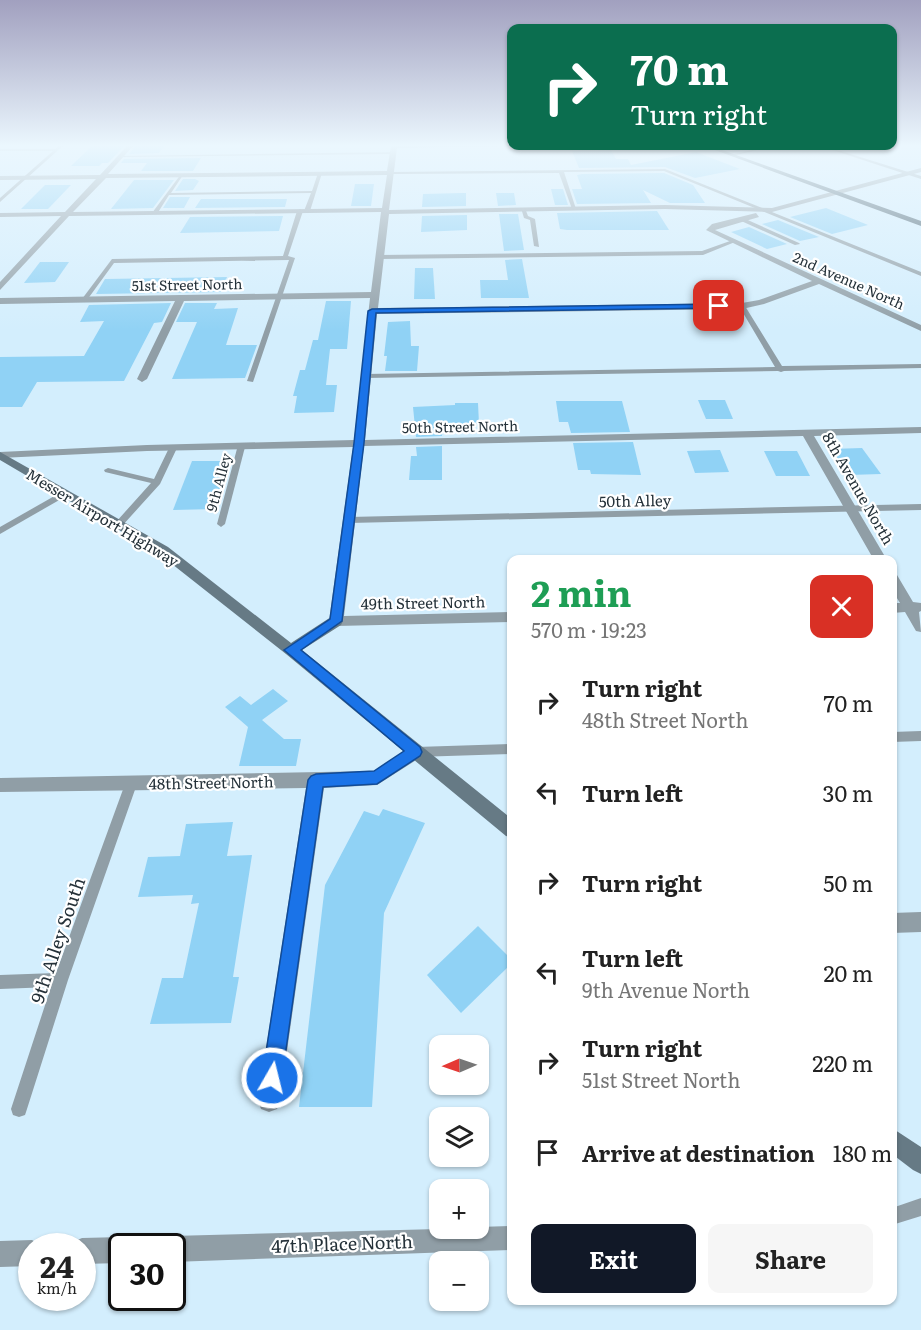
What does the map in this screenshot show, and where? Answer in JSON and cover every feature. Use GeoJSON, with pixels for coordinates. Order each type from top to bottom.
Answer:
{"type":"FeatureCollection","features":[{"type":"Feature","properties":{"kind":"main road"},"geometry":{"type":"LineString","coordinates":[[875,207],[921,224]]}},
{"type":"Feature","properties":{"kind":"main road","name":"Messer Airport Highway"},"geometry":{"type":"LineString","coordinates":[[0,455],[163,550],[291,650],[507,826]]}},
{"type":"Feature","properties":{"kind":"main road"},"geometry":{"type":"LineString","coordinates":[[291,650],[336,621]]}},
{"type":"Feature","properties":{"kind":"main road"},"geometry":{"type":"LineString","coordinates":[[897,1143],[921,1162]]}},
{"type":"Feature","properties":{"kind":"street"},"geometry":{"type":"LineString","coordinates":[[0,287],[75,207]]}},
{"type":"Feature","properties":{"kind":"street"},"geometry":{"type":"LineString","coordinates":[[336,621],[359,443],[385,207]]}},
{"type":"Feature","properties":{"kind":"street"},"geometry":{"type":"LineString","coordinates":[[0,215],[662,207]]}},
{"type":"Feature","properties":{"kind":"street"},"geometry":{"type":"LineString","coordinates":[[667,207],[764,210]]}},
{"type":"Feature","properties":{"kind":"street"},"geometry":{"type":"LineString","coordinates":[[741,219],[776,207]]}},
{"type":"Feature","properties":{"kind":"street","name":"2nd Avenue North"},"geometry":{"type":"LineString","coordinates":[[741,219],[715,226],[710,230],[921,328]]}},
{"type":"Feature","properties":{"kind":"street"},"geometry":{"type":"LineString","coordinates":[[372,311],[742,306],[761,302],[819,281]]}},
{"type":"Feature","properties":{"kind":"street","name":"51st Street North"},"geometry":{"type":"LineString","coordinates":[[0,300],[374,295]]}},
{"type":"Feature","properties":{"kind":"street"},"geometry":{"type":"LineString","coordinates":[[142,379],[181,298]]}},
{"type":"Feature","properties":{"kind":"street","name":"50th Street North"},"geometry":{"type":"LineString","coordinates":[[0,455],[173,448],[921,430]]}},
{"type":"Feature","properties":{"kind":"street","name":"8th Avenue North"},"geometry":{"type":"LineString","coordinates":[[807,434],[878,555]]}},
{"type":"Feature","properties":{"kind":"street"},"geometry":{"type":"LineString","coordinates":[[897,585],[915,608],[921,627]]}},
{"type":"Feature","properties":{"kind":"street"},"geometry":{"type":"LineString","coordinates":[[897,608],[915,608]]}},
{"type":"Feature","properties":{"kind":"street","name":"49th Street North"},"geometry":{"type":"LineString","coordinates":[[336,621],[507,617]]}},
{"type":"Feature","properties":{"kind":"street","name":"48th Street North"},"geometry":{"type":"LineString","coordinates":[[0,785],[377,777],[415,752]]}},
{"type":"Feature","properties":{"kind":"street"},"geometry":{"type":"LineString","coordinates":[[269,1101],[316,780]]}},
{"type":"Feature","properties":{"kind":"street"},"geometry":{"type":"LineString","coordinates":[[897,922],[921,922]]}},
{"type":"Feature","properties":{"kind":"street","name":"47th Place North"},"geometry":{"type":"LineString","coordinates":[[186,1249],[507,1238]]}},
{"type":"Feature","properties":{"kind":"street"},"geometry":{"type":"LineString","coordinates":[[0,1254],[18,1253]]}},
{"type":"Feature","properties":{"kind":"lane"},"geometry":{"type":"LineString","coordinates":[[155,213],[159,207]]}},
{"type":"Feature","properties":{"kind":"lane"},"geometry":{"type":"LineString","coordinates":[[285,258],[306,207]]}},
{"type":"Feature","properties":{"kind":"lane"},"geometry":{"type":"LineString","coordinates":[[757,207],[921,274]]}},
{"type":"Feature","properties":{"kind":"lane"},"geometry":{"type":"LineString","coordinates":[[523,209],[526,217],[532,219],[537,246]]}},
{"type":"Feature","properties":{"kind":"lane"},"geometry":{"type":"LineString","coordinates":[[741,219],[797,244]]}},
{"type":"Feature","properties":{"kind":"lane"},"geometry":{"type":"LineString","coordinates":[[379,256],[703,253],[732,242]]}},
{"type":"Feature","properties":{"kind":"lane"},"geometry":{"type":"LineString","coordinates":[[85,299],[112,261],[291,258],[250,381]]}},
{"type":"Feature","properties":{"kind":"lane"},"geometry":{"type":"LineString","coordinates":[[742,306],[781,370]]}},
{"type":"Feature","properties":{"kind":"lane"},"geometry":{"type":"LineString","coordinates":[[366,376],[921,366]]}},
{"type":"Feature","properties":{"kind":"lane","name":"9th Alley"},"geometry":{"type":"LineString","coordinates":[[222,524],[242,447]]}},
{"type":"Feature","properties":{"kind":"lane"},"geometry":{"type":"LineString","coordinates":[[119,524],[157,482],[173,448]]}},
{"type":"Feature","properties":{"kind":"lane"},"geometry":{"type":"LineString","coordinates":[[108,470],[157,482]]}},
{"type":"Feature","properties":{"kind":"lane"},"geometry":{"type":"LineString","coordinates":[[1,530],[65,493]]}},
{"type":"Feature","properties":{"kind":"lane","name":"50th Alley"},"geometry":{"type":"LineString","coordinates":[[349,520],[921,507]]}},
{"type":"Feature","properties":{"kind":"lane"},"geometry":{"type":"LineString","coordinates":[[897,736],[921,736]]}},
{"type":"Feature","properties":{"kind":"lane"},"geometry":{"type":"LineString","coordinates":[[415,752],[507,749]]}},
{"type":"Feature","properties":{"kind":"lane","name":"9th Alley South"},"geometry":{"type":"LineString","coordinates":[[19,1109],[61,980],[131,784]]}},
{"type":"Feature","properties":{"kind":"lane"},"geometry":{"type":"LineString","coordinates":[[0,982],[61,980]]}},
{"type":"Feature","properties":{"kind":"lane"},"geometry":{"type":"LineString","coordinates":[[897,1215],[921,1208]]}},
{"type":"Feature","properties":{"kind":"building"},"geometry":{"type":"Polygon","coordinates":[[[23,207],[50,207],[48,209],[21,209],[23,207]]]}},
{"type":"Feature","properties":{"kind":"building"},"geometry":{"type":"Polygon","coordinates":[[[113,207],[154,207],[153,208],[111,209],[113,207]]]}},
{"type":"Feature","properties":{"kind":"building"},"geometry":{"type":"Polygon","coordinates":[[[196,207],[279,207],[195,208],[196,207]]]}},
{"type":"Feature","properties":{"kind":"building"},"geometry":{"type":"Polygon","coordinates":[[[826,208],[868,225],[832,234],[790,217],[826,208]]]}},
{"type":"Feature","properties":{"kind":"building"},"geometry":{"type":"Polygon","coordinates":[[[657,211],[669,230],[560,229],[557,213],[657,211]]]}},
{"type":"Feature","properties":{"kind":"building"},"geometry":{"type":"Polygon","coordinates":[[[499,214],[518,214],[524,250],[504,251],[499,214]]]}},
{"type":"Feature","properties":{"kind":"building"},"geometry":{"type":"Polygon","coordinates":[[[467,215],[467,230],[421,232],[422,216],[467,215]]]}},
{"type":"Feature","properties":{"kind":"building"},"geometry":{"type":"Polygon","coordinates":[[[283,216],[279,231],[180,233],[190,217],[283,216]]]}},
{"type":"Feature","properties":{"kind":"building"},"geometry":{"type":"Polygon","coordinates":[[[778,220],[819,237],[800,241],[762,224],[778,220]]]}},
{"type":"Feature","properties":{"kind":"building"},"geometry":{"type":"Polygon","coordinates":[[[749,227],[787,244],[767,249],[731,232],[749,227]]]}},
{"type":"Feature","properties":{"kind":"building"},"geometry":{"type":"Polygon","coordinates":[[[522,259],[529,298],[481,298],[480,280],[508,280],[505,260],[522,259]]]}},
{"type":"Feature","properties":{"kind":"building"},"geometry":{"type":"Polygon","coordinates":[[[40,262],[69,262],[55,282],[24,283],[40,262]]]}},
{"type":"Feature","properties":{"kind":"building"},"geometry":{"type":"Polygon","coordinates":[[[415,268],[433,268],[435,299],[414,299],[415,268]]]}},
{"type":"Feature","properties":{"kind":"building"},"geometry":{"type":"Polygon","coordinates":[[[227,277],[221,292],[96,294],[105,279],[227,277]]]}},
{"type":"Feature","properties":{"kind":"building"},"geometry":{"type":"Polygon","coordinates":[[[326,301],[351,301],[347,349],[330,349],[326,385],[337,385],[334,412],[294,413],[297,396],[293,396],[300,370],[305,370],[313,340],[318,340],[326,301]]]}},
{"type":"Feature","properties":{"kind":"building"},"geometry":{"type":"Polygon","coordinates":[[[171,303],[162,322],[154,323],[124,381],[37,382],[22,407],[0,407],[0,357],[84,356],[104,321],[80,322],[89,305],[171,303]]]}},
{"type":"Feature","properties":{"kind":"building"},"geometry":{"type":"Polygon","coordinates":[[[185,303],[217,303],[214,309],[238,308],[226,345],[257,345],[245,378],[172,379],[197,322],[176,322],[185,303]]]}},
{"type":"Feature","properties":{"kind":"building"},"geometry":{"type":"Polygon","coordinates":[[[410,321],[411,346],[419,346],[417,371],[385,371],[387,356],[384,356],[388,322],[410,321]]]}},
{"type":"Feature","properties":{"kind":"building"},"geometry":{"type":"Polygon","coordinates":[[[698,400],[725,400],[733,419],[706,419],[698,400]]]}},
{"type":"Feature","properties":{"kind":"building"},"geometry":{"type":"Polygon","coordinates":[[[556,401],[622,401],[630,432],[571,433],[568,422],[559,422],[556,401]]]}},
{"type":"Feature","properties":{"kind":"building"},"geometry":{"type":"Polygon","coordinates":[[[455,403],[478,403],[479,424],[443,424],[442,436],[416,437],[413,407],[455,405],[455,403]]]}},
{"type":"Feature","properties":{"kind":"building"},"geometry":{"type":"Polygon","coordinates":[[[633,442],[641,475],[591,474],[590,470],[578,470],[573,443],[633,442]]]}},
{"type":"Feature","properties":{"kind":"building"},"geometry":{"type":"Polygon","coordinates":[[[442,446],[442,480],[409,480],[411,456],[417,456],[416,447],[442,446]]]}},
{"type":"Feature","properties":{"kind":"building"},"geometry":{"type":"Polygon","coordinates":[[[862,448],[881,474],[849,475],[831,449],[862,448]]]}},
{"type":"Feature","properties":{"kind":"building"},"geometry":{"type":"Polygon","coordinates":[[[720,450],[729,472],[695,473],[687,451],[720,450]]]}},
{"type":"Feature","properties":{"kind":"building"},"geometry":{"type":"Polygon","coordinates":[[[764,451],[797,451],[810,476],[776,476],[764,451]]]}},
{"type":"Feature","properties":{"kind":"building"},"geometry":{"type":"Polygon","coordinates":[[[192,461],[231,461],[216,509],[173,510],[192,461]]]}},
{"type":"Feature","properties":{"kind":"building"},"geometry":{"type":"Polygon","coordinates":[[[273,689],[288,701],[262,720],[284,739],[301,739],[296,766],[239,766],[248,727],[225,707],[240,696],[251,705],[273,689]]]}},
{"type":"Feature","properties":{"kind":"building"},"geometry":{"type":"Polygon","coordinates":[[[383,809],[425,823],[384,913],[372,1107],[299,1107],[325,885],[364,811],[379,816],[383,809]]]}},
{"type":"Feature","properties":{"kind":"building"},"geometry":{"type":"Polygon","coordinates":[[[233,822],[227,856],[252,855],[233,977],[239,977],[231,1023],[150,1024],[162,978],[183,978],[199,903],[191,904],[193,895],[138,897],[148,857],[180,856],[186,824],[233,822]]]}},
{"type":"Feature","properties":{"kind":"building"},"geometry":{"type":"Polygon","coordinates":[[[478,926],[507,955],[507,968],[461,1013],[427,975],[478,926]]]}},
{"type":"Feature","properties":{"kind":"route"},"geometry":{"type":"LineString","coordinates":[[272,1078],[316,780],[377,777],[415,752],[291,650],[336,621],[359,443],[372,311],[719,306]]}}]}
